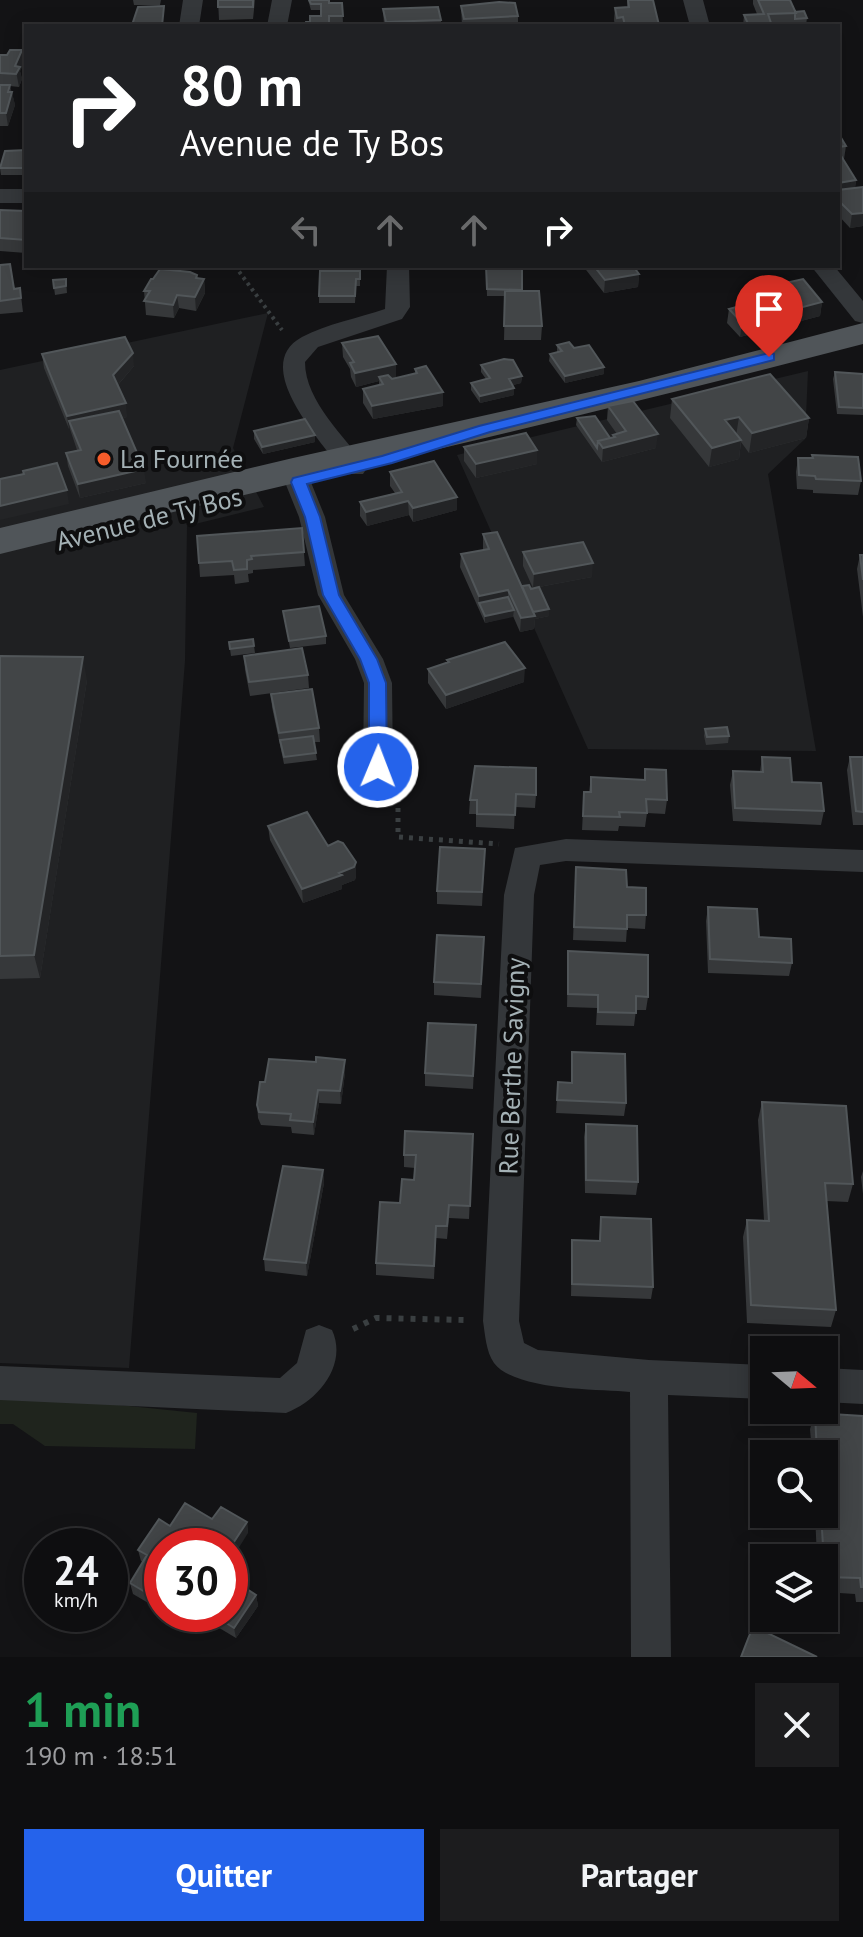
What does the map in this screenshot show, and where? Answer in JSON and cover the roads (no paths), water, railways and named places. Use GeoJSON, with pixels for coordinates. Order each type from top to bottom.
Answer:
{"type":"FeatureCollection","features":[{"type":"Feature","properties":{"kind":"main road","name":"Avenue de Ty Bos"},"geometry":{"type":"LineString","coordinates":[[0,541],[350,463],[863,333]]}},
{"type":"Feature","properties":{"kind":"main road","name":"Avenue de Ty Bos"},"geometry":{"type":"LineString","coordinates":[[0,556],[296,476]]}},
{"type":"Feature","properties":{"kind":"street"},"geometry":{"type":"LineString","coordinates":[[189,24],[193,0]]}},
{"type":"Feature","properties":{"kind":"street"},"geometry":{"type":"LineString","coordinates":[[278,24],[282,0]]}},
{"type":"Feature","properties":{"kind":"street"},"geometry":{"type":"LineString","coordinates":[[693,0],[699,24]]}},
{"type":"Feature","properties":{"kind":"street"},"geometry":{"type":"LineString","coordinates":[[0,196],[24,196]]}},
{"type":"Feature","properties":{"kind":"street"},"geometry":{"type":"LineString","coordinates":[[350,463],[294,376],[293,365],[301,349],[326,335],[390,317],[398,307],[398,268]]}},
{"type":"Feature","properties":{"kind":"street"},"geometry":{"type":"LineString","coordinates":[[824,268],[863,316]]}},
{"type":"Feature","properties":{"kind":"street"},"geometry":{"type":"LineString","coordinates":[[296,476],[312,517],[331,595],[369,659],[378,683],[378,767]]}},
{"type":"Feature","properties":{"kind":"street","name":"Rue Berthe Savigny"},"geometry":{"type":"LineString","coordinates":[[750,1381],[649,1377],[522,1363],[507,1352],[501,1321],[519,895],[526,856],[566,850],[863,861]]}},
{"type":"Feature","properties":{"kind":"street"},"geometry":{"type":"LineString","coordinates":[[0,1383],[286,1396],[310,1379],[318,1349]]}},
{"type":"Feature","properties":{"kind":"street"},"geometry":{"type":"LineString","coordinates":[[649,1377],[651,1657]]}},
{"type":"Feature","properties":{"kind":"street"},"geometry":{"type":"LineString","coordinates":[[838,1386],[863,1387]]}},
{"type":"Feature","properties":{"kind":"place","name":"La Fournée"},"geometry":{"type":"Point","coordinates":[104,459]}}]}
